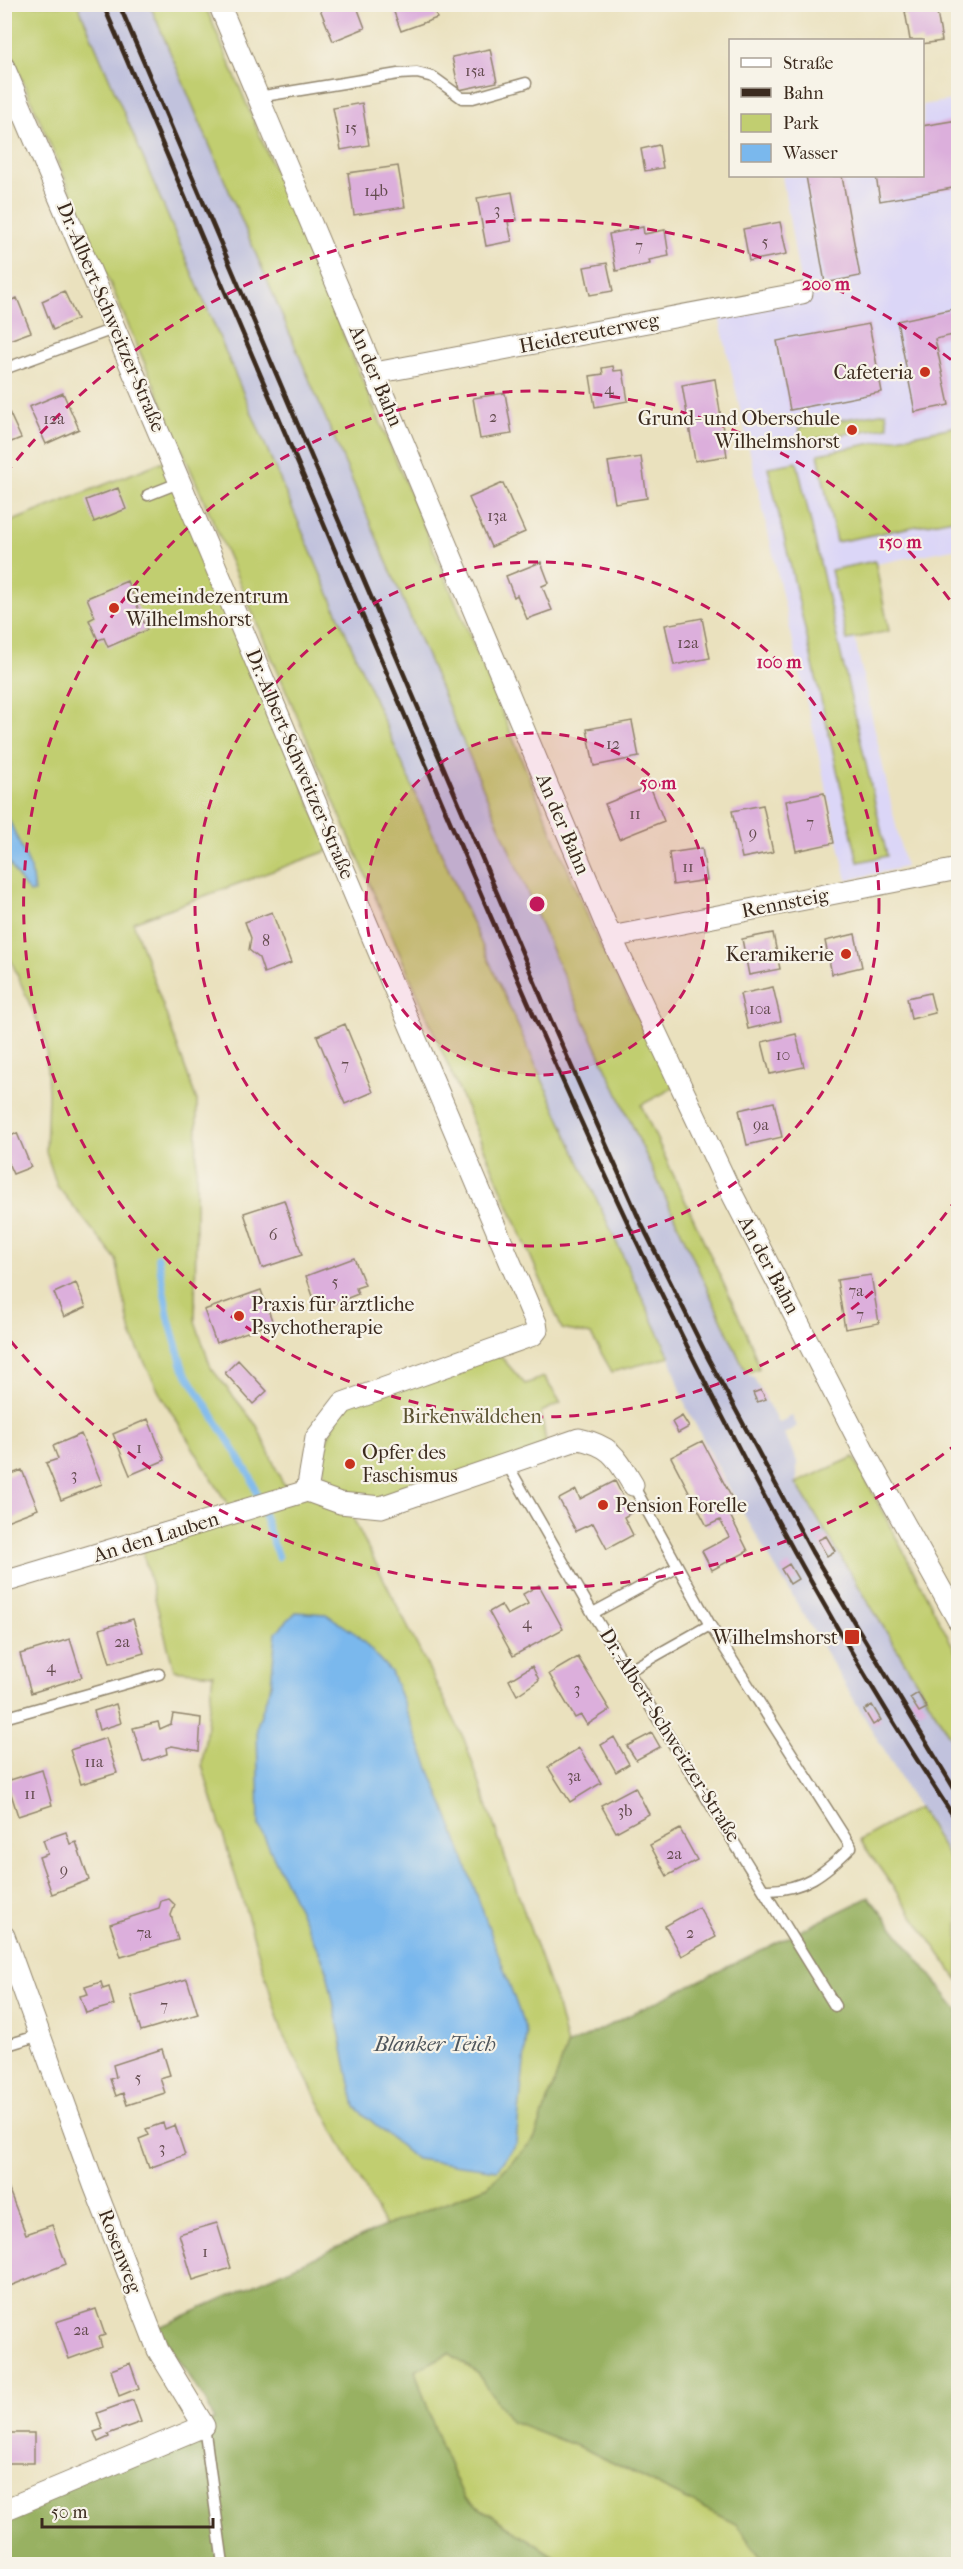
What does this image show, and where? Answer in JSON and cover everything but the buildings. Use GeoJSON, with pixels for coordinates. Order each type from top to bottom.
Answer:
{"type":"FeatureCollection","features":[{"type":"Feature","properties":{"kind":"street","name":"An der Bahn"},"geometry":{"type":"LineString","coordinates":[[219,4],[611,937],[726,1182],[866,1453],[958,1620]]}},
{"type":"Feature","properties":{"kind":"street","name":"Dr.-Albert-Schweitzer-Straße"},"geometry":{"type":"LineString","coordinates":[[4,67],[537,1330],[533,1335],[343,1402],[316,1438],[307,1491]]}},
{"type":"Feature","properties":{"kind":"street","name":"Heidereuterweg"},"geometry":{"type":"LineString","coordinates":[[375,373],[802,293]]}},
{"type":"Feature","properties":{"kind":"street","name":"Rennsteig"},"geometry":{"type":"LineString","coordinates":[[611,937],[958,869]]}},
{"type":"Feature","properties":{"kind":"street"},"geometry":{"type":"LineString","coordinates":[[307,1491],[340,1503],[381,1507],[579,1439],[599,1443],[614,1454],[633,1485]]}},
{"type":"Feature","properties":{"kind":"street","name":"An den Lauben"},"geometry":{"type":"LineString","coordinates":[[4,1582],[307,1491]]}},
{"type":"Feature","properties":{"kind":"street","name":"Rosenweg"},"geometry":{"type":"LineString","coordinates":[[4,1936],[158,2350],[204,2426]]}},
{"type":"Feature","properties":{"kind":"street"},"geometry":{"type":"LineString","coordinates":[[4,2510],[204,2426]]}},
{"type":"Feature","properties":{"kind":"lane"},"geometry":{"type":"LineString","coordinates":[[258,97],[398,74],[417,73],[433,77],[462,98],[473,98],[526,82]]}},
{"type":"Feature","properties":{"kind":"lane"},"geometry":{"type":"LineString","coordinates":[[4,369],[116,328]]}},
{"type":"Feature","properties":{"kind":"lane"},"geometry":{"type":"LineString","coordinates":[[148,495],[181,482]]}},
{"type":"Feature","properties":{"kind":"lane","name":"Dr.-Albert-Schweitzer-Straße"},"geometry":{"type":"LineString","coordinates":[[507,1464],[593,1613],[766,1890],[835,2006]]}},
{"type":"Feature","properties":{"kind":"lane"},"geometry":{"type":"LineString","coordinates":[[633,1485],[710,1626],[851,1847],[829,1869],[788,1890],[766,1890]]}},
{"type":"Feature","properties":{"kind":"lane"},"geometry":{"type":"LineString","coordinates":[[593,1613],[678,1567]]}},
{"type":"Feature","properties":{"kind":"lane"},"geometry":{"type":"LineString","coordinates":[[630,1671],[710,1626]]}},
{"type":"Feature","properties":{"kind":"lane"},"geometry":{"type":"LineString","coordinates":[[4,1718],[159,1674]]}},
{"type":"Feature","properties":{"kind":"lane"},"geometry":{"type":"LineString","coordinates":[[4,2046],[40,2035]]}},
{"type":"Feature","properties":{"kind":"lane","name":"Rosenweg"},"geometry":{"type":"LineString","coordinates":[[204,2426],[223,2565]]}},
{"type":"Feature","properties":{"kind":"shaded area"},"geometry":{"type":"Polygon","coordinates":[[[77,5],[150,5],[554,955],[746,1373],[754,1378],[778,1423],[792,1416],[797,1426],[784,1434],[797,1461],[797,1483],[958,1750],[958,1875],[739,1506],[687,1409],[670,1357],[601,1211],[413,790],[77,5]]]}},
{"type":"Feature","properties":{"kind":"shaded area","name":"Grund- und Oberschule Wilhelmshorst"},"geometry":{"type":"Polygon","coordinates":[[[958,99],[958,548],[840,571],[905,867],[847,880],[718,312],[802,293],[782,177],[924,177],[924,105],[958,99]]]}},
{"type":"Feature","properties":{"kind":"green space"},"geometry":{"type":"Polygon","coordinates":[[[4,5],[78,5],[441,853],[592,1190],[670,1357],[612,1372],[591,1335],[562,1329],[5,40],[4,5]]]}},
{"type":"Feature","properties":{"kind":"green space"},"geometry":{"type":"Polygon","coordinates":[[[150,5],[205,5],[598,941],[675,1087],[641,1105],[751,1343],[759,1368],[746,1373],[554,955],[150,5]]]}},
{"type":"Feature","properties":{"kind":"green space"},"geometry":{"type":"Polygon","coordinates":[[[886,412],[888,427],[802,441],[799,427],[886,412]]]}},
{"type":"Feature","properties":{"kind":"green space"},"geometry":{"type":"Polygon","coordinates":[[[958,426],[958,518],[836,542],[818,454],[958,426]]]}},
{"type":"Feature","properties":{"kind":"green space"},"geometry":{"type":"Polygon","coordinates":[[[164,461],[330,850],[133,922],[197,1101],[195,1321],[211,1368],[257,1426],[283,1484],[349,1510],[464,1739],[557,2006],[567,2046],[535,2139],[488,2186],[385,2226],[283,2035],[202,1765],[213,1674],[174,1670],[141,1545],[237,1520],[159,1392],[131,1334],[116,1259],[57,1186],[46,1152],[48,1094],[46,1042],[5,946],[5,524],[164,461]]]}},
{"type":"Feature","properties":{"kind":"green space"},"geometry":{"type":"Polygon","coordinates":[[[797,462],[887,856],[858,862],[768,467],[797,462]]]}},
{"type":"Feature","properties":{"kind":"green space"},"geometry":{"type":"Polygon","coordinates":[[[875,561],[889,631],[847,640],[831,570],[875,561]]]}},
{"type":"Feature","properties":{"kind":"green space","name":"Birkenwäldchen"},"geometry":{"type":"Polygon","coordinates":[[[494,1349],[525,1384],[544,1377],[561,1403],[541,1412],[547,1449],[383,1500],[347,1498],[326,1478],[321,1454],[343,1403],[494,1349]]]}},
{"type":"Feature","properties":{"kind":"green space"},"geometry":{"type":"Polygon","coordinates":[[[854,1457],[958,1656],[958,1750],[796,1483],[854,1457]]]}},
{"type":"Feature","properties":{"kind":"green space"},"geometry":{"type":"Polygon","coordinates":[[[919,1807],[958,1875],[958,1980],[860,1840],[919,1807]]]}},
{"type":"Feature","properties":{"kind":"green space"},"geometry":{"type":"Polygon","coordinates":[[[869,1897],[958,2010],[958,2564],[766,2564],[736,2524],[589,2451],[511,2421],[477,2373],[449,2353],[415,2371],[440,2444],[464,2498],[566,2564],[5,2564],[5,2508],[214,2420],[207,2403],[157,2328],[385,2226],[488,2186],[535,2138],[567,2046],[869,1897]]]}},
{"type":"Feature","properties":{"kind":"green space"},"geometry":{"type":"Polygon","coordinates":[[[449,2353],[477,2373],[512,2421],[589,2451],[736,2524],[766,2564],[566,2564],[464,2498],[440,2444],[415,2371],[449,2353]]]}},
{"type":"Feature","properties":{"kind":"water"},"geometry":{"type":"Polygon","coordinates":[[[5,811],[31,869],[34,892],[30,893],[14,872],[7,855],[5,811]]]}},
{"type":"Feature","properties":{"kind":"water","name":"Blanker Teich"},"geometry":{"type":"Polygon","coordinates":[[[296,1612],[326,1614],[356,1634],[391,1672],[453,1829],[527,2033],[516,2143],[497,2170],[416,2159],[355,2107],[326,1967],[259,1826],[257,1726],[271,1684],[276,1632],[296,1612]]]}},
{"type":"Feature","properties":{"kind":"waterway"},"geometry":{"type":"LineString","coordinates":[[158,1257],[169,1320],[183,1368],[251,1477],[278,1557]]}},
{"type":"Feature","properties":{"kind":"railway"},"geometry":{"type":"LineString","coordinates":[[103,4],[547,1046],[670,1312],[736,1443],[806,1572],[879,1699],[958,1823]]}},
{"type":"Feature","properties":{"kind":"railway"},"geometry":{"type":"LineString","coordinates":[[119,4],[550,1018],[640,1221],[709,1360],[812,1552],[958,1795]]}},
{"type":"Feature","properties":{"kind":"place","name":"Cafeteria"},"geometry":{"type":"Point","coordinates":[925,372]}},
{"type":"Feature","properties":{"kind":"place","name":"Grund- und Oberschule Wilhelmshorst"},"geometry":{"type":"Point","coordinates":[852,430]}},
{"type":"Feature","properties":{"kind":"place","name":"Gemeindezentrum Wilhelmshorst"},"geometry":{"type":"Point","coordinates":[114,608]}},
{"type":"Feature","properties":{"kind":"place","name":"Keramikerie"},"geometry":{"type":"Point","coordinates":[846,954]}},
{"type":"Feature","properties":{"kind":"place","name":"Praxis für ärztliche Psychotherapie"},"geometry":{"type":"Point","coordinates":[239,1316]}},
{"type":"Feature","properties":{"kind":"place","name":"Opfer des Faschismus"},"geometry":{"type":"Point","coordinates":[350,1464]}},
{"type":"Feature","properties":{"kind":"place","name":"Pension Forelle"},"geometry":{"type":"Point","coordinates":[603,1505]}},
{"type":"Feature","properties":{"kind":"place","name":"Wilhelmshorst"},"geometry":{"type":"Point","coordinates":[852,1637]}}]}
